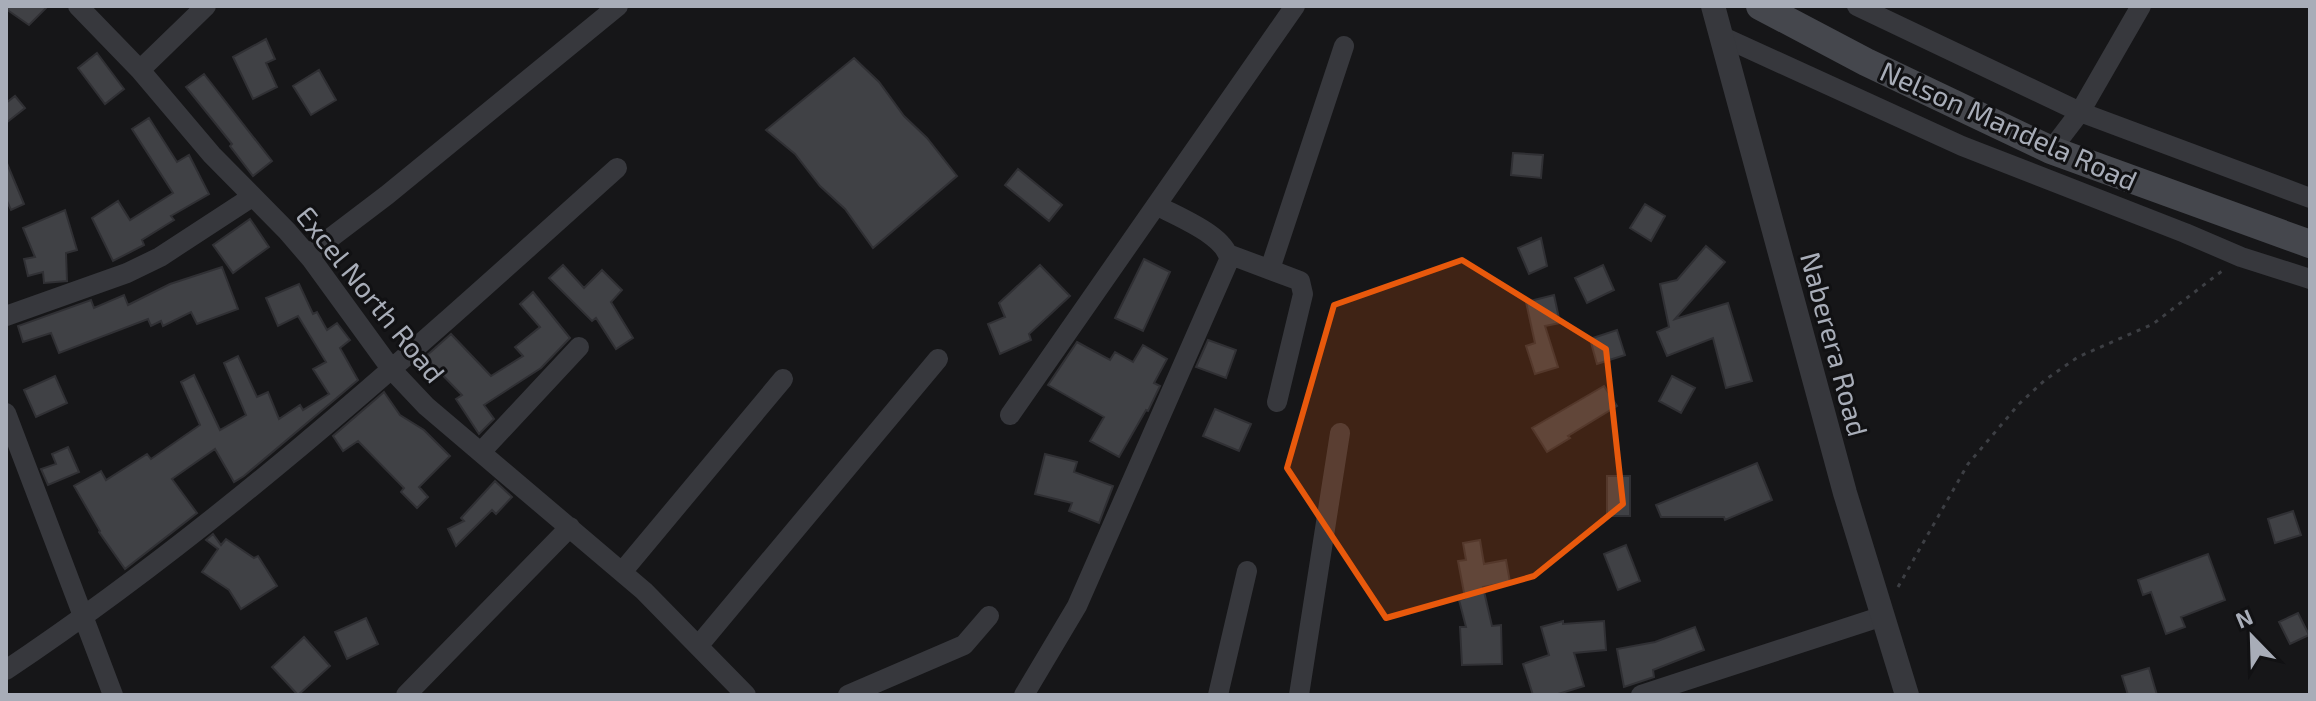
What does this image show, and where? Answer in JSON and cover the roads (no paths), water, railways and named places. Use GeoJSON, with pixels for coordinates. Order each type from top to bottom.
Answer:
{"type":"FeatureCollection","features":[{"type":"Feature","properties":{"kind":"main road","name":"Nelson Mandela Road"},"geometry":{"type":"LineString","coordinates":[[1760,6],[1866,62],[2051,150],[2310,244]]}},
{"type":"Feature","properties":{"kind":"street","name":"Excel North Road"},"geometry":{"type":"LineString","coordinates":[[78,6],[140,70],[212,155],[308,255],[392,370],[426,406],[622,572],[746,695]]}},
{"type":"Feature","properties":{"kind":"street"},"geometry":{"type":"LineString","coordinates":[[140,70],[206,6]]}},
{"type":"Feature","properties":{"kind":"street"},"geometry":{"type":"LineString","coordinates":[[308,255],[387,195],[618,6]]}},
{"type":"Feature","properties":{"kind":"street"},"geometry":{"type":"LineString","coordinates":[[1010,415],[1295,6]]}},
{"type":"Feature","properties":{"kind":"street","name":"Naberera Road"},"geometry":{"type":"LineString","coordinates":[[1713,6],[1845,493],[1907,695]]}},
{"type":"Feature","properties":{"kind":"street"},"geometry":{"type":"LineString","coordinates":[[1857,6],[2080,112],[2310,198]]}},
{"type":"Feature","properties":{"kind":"street"},"geometry":{"type":"LineString","coordinates":[[2051,150],[2080,112],[2141,6]]}},
{"type":"Feature","properties":{"kind":"street"},"geometry":{"type":"LineString","coordinates":[[1721,36],[1962,146],[2241,257],[2310,279]]}},
{"type":"Feature","properties":{"kind":"street"},"geometry":{"type":"LineString","coordinates":[[1270,269],[1344,46]]}},
{"type":"Feature","properties":{"kind":"street"},"geometry":{"type":"LineString","coordinates":[[6,670],[84,618],[230,507],[392,370],[617,168]]}},
{"type":"Feature","properties":{"kind":"street"},"geometry":{"type":"LineString","coordinates":[[6,316],[127,273],[160,257],[252,197]]}},
{"type":"Feature","properties":{"kind":"street"},"geometry":{"type":"LineString","coordinates":[[1158,206],[1218,240],[1228,254],[1300,281],[1303,294],[1277,402]]}},
{"type":"Feature","properties":{"kind":"street"},"geometry":{"type":"LineString","coordinates":[[1024,695],[1077,606],[1226,268],[1228,254]]}},
{"type":"Feature","properties":{"kind":"street"},"geometry":{"type":"LineString","coordinates":[[481,452],[579,347]]}},
{"type":"Feature","properties":{"kind":"street"},"geometry":{"type":"LineString","coordinates":[[699,645],[938,359]]}},
{"type":"Feature","properties":{"kind":"street"},"geometry":{"type":"LineString","coordinates":[[622,572],[783,379]]}},
{"type":"Feature","properties":{"kind":"street"},"geometry":{"type":"LineString","coordinates":[[6,413],[113,695]]}},
{"type":"Feature","properties":{"kind":"street"},"geometry":{"type":"LineString","coordinates":[[1299,695],[1340,433]]}},
{"type":"Feature","properties":{"kind":"street"},"geometry":{"type":"LineString","coordinates":[[420,691],[570,527]]}},
{"type":"Feature","properties":{"kind":"street"},"geometry":{"type":"LineString","coordinates":[[1218,695],[1247,571]]}},
{"type":"Feature","properties":{"kind":"street"},"geometry":{"type":"LineString","coordinates":[[848,695],[964,645],[989,616]]}},
{"type":"Feature","properties":{"kind":"street"},"geometry":{"type":"LineString","coordinates":[[1641,695],[1883,616]]}}]}
